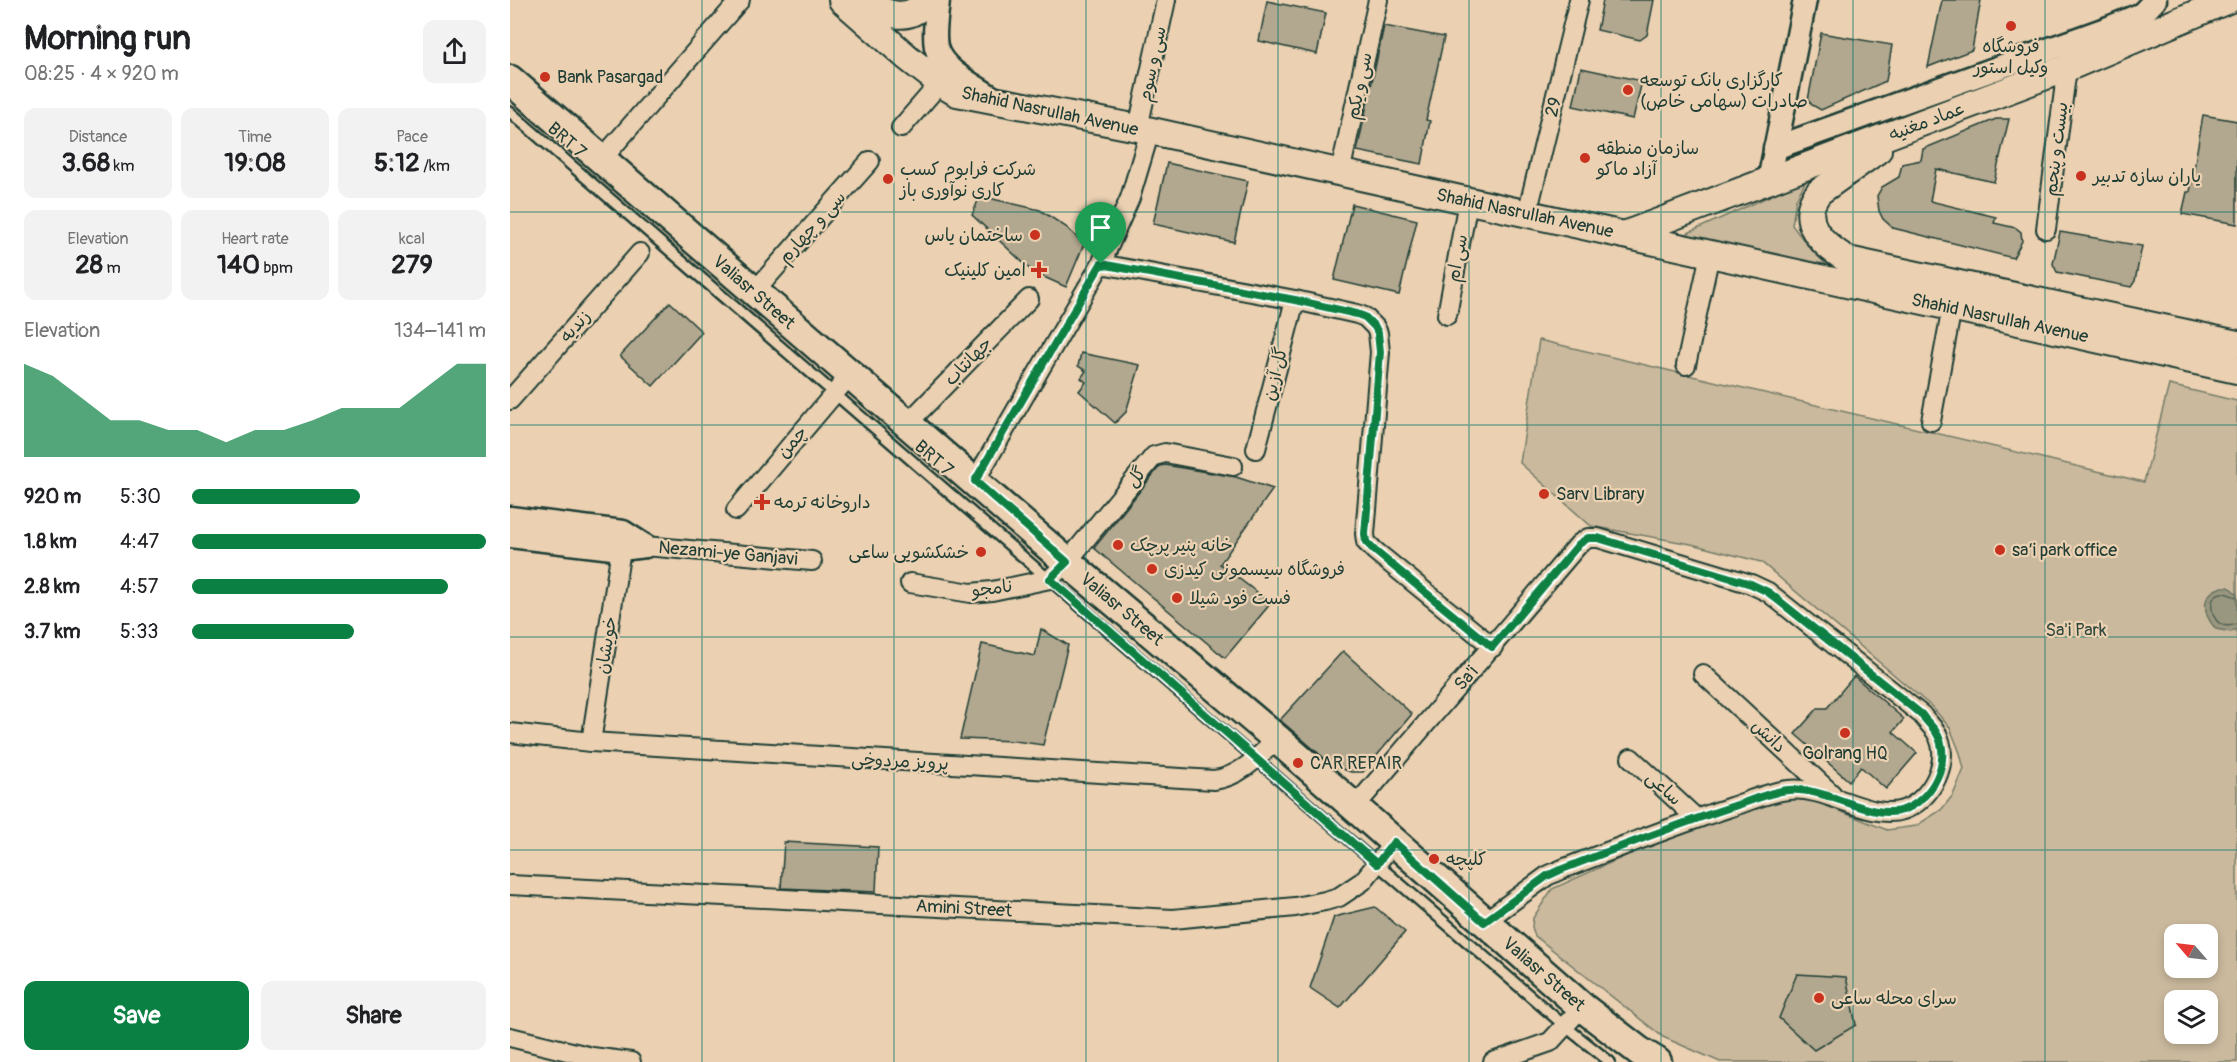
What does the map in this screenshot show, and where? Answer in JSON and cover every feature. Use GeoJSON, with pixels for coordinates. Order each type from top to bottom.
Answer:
{"type":"FeatureCollection","features":[{"type":"Feature","properties":{"kind":"main road","name":"Shahid Nasrullah Avenue"},"geometry":{"type":"LineString","coordinates":[[842,0],[908,58],[957,93],[1144,130],[1952,307],[2032,312],[2237,344]]}},
{"type":"Feature","properties":{"kind":"main road"},"geometry":{"type":"LineString","coordinates":[[864,0],[876,9],[895,16],[912,12],[921,7],[926,0]]}},
{"type":"Feature","properties":{"kind":"main road","name":"عماد مغنیه"},"geometry":{"type":"LineString","coordinates":[[1623,235],[2067,68],[2115,37],[2228,0]]}},
{"type":"Feature","properties":{"kind":"main road","name":"Valiasr Street"},"geometry":{"type":"LineString","coordinates":[[510,80],[754,292],[842,385],[908,423],[975,481],[1058,570],[1277,739],[1354,808],[1385,853],[1484,922],[1574,1017],[1656,1062]]}},
{"type":"Feature","properties":{"kind":"main road","name":"Shahid Nasrullah Avenue"},"geometry":{"type":"LineString","coordinates":[[1911,128],[1827,185],[1812,200],[1810,216],[1814,229],[1824,243],[1848,260],[2237,370]]}},
{"type":"Feature","properties":{"kind":"street"},"geometry":{"type":"LineString","coordinates":[[602,159],[740,0]]}},
{"type":"Feature","properties":{"kind":"street"},"geometry":{"type":"LineString","coordinates":[[938,0],[935,36],[936,47],[941,57],[946,65],[994,99]]}},
{"type":"Feature","properties":{"kind":"street","name":"سی و سوم"},"geometry":{"type":"LineString","coordinates":[[975,481],[1101,264],[1130,198],[1166,0]]}},
{"type":"Feature","properties":{"kind":"street","name":"سی و یکم"},"geometry":{"type":"LineString","coordinates":[[1340,173],[1378,0]]}},
{"type":"Feature","properties":{"kind":"street","name":"29"},"geometry":{"type":"LineString","coordinates":[[1527,214],[1579,0]]}},
{"type":"Feature","properties":{"kind":"street"},"geometry":{"type":"LineString","coordinates":[[1768,182],[1805,0]]}},
{"type":"Feature","properties":{"kind":"street","name":"عماد مغنیه"},"geometry":{"type":"LineString","coordinates":[[1775,148],[2115,37],[2155,0]]}},
{"type":"Feature","properties":{"kind":"street","name":"بیست و پنجم"},"geometry":{"type":"LineString","coordinates":[[2046,229],[2067,68]]}},
{"type":"Feature","properties":{"kind":"street"},"geometry":{"type":"LineString","coordinates":[[901,128],[940,83]]}},
{"type":"Feature","properties":{"kind":"street","name":"سی و چهارم"},"geometry":{"type":"LineString","coordinates":[[754,292],[870,161]]}},
{"type":"Feature","properties":{"kind":"street","name":"سی ام"},"geometry":{"type":"LineString","coordinates":[[1447,315],[1468,201]]}},
{"type":"Feature","properties":{"kind":"street","name":"زندیه"},"geometry":{"type":"LineString","coordinates":[[510,400],[640,253]]}},
{"type":"Feature","properties":{"kind":"street"},"geometry":{"type":"LineString","coordinates":[[1686,365],[1710,254]]}},
{"type":"Feature","properties":{"kind":"street"},"geometry":{"type":"LineString","coordinates":[[1101,264],[1295,300],[1365,317],[1372,322],[1378,333],[1380,352],[1366,542],[1492,647]]}},
{"type":"Feature","properties":{"kind":"street","name":"جهانتاب"},"geometry":{"type":"LineString","coordinates":[[908,423],[1029,299]]}},
{"type":"Feature","properties":{"kind":"street","name":"گل آزین"},"geometry":{"type":"LineString","coordinates":[[1256,449],[1295,300]]}},
{"type":"Feature","properties":{"kind":"street"},"geometry":{"type":"LineString","coordinates":[[1931,421],[1952,307]]}},
{"type":"Feature","properties":{"kind":"street","name":"چمن"},"geometry":{"type":"LineString","coordinates":[[736,510],[842,385]]}},
{"type":"Feature","properties":{"kind":"street","name":"گل"},"geometry":{"type":"LineString","coordinates":[[1058,570],[1154,456],[1165,453],[1233,466]]}},
{"type":"Feature","properties":{"kind":"street","name":"Nezami-ye Ganjavi"},"geometry":{"type":"LineString","coordinates":[[510,518],[623,532],[645,546]]}},
{"type":"Feature","properties":{"kind":"street","name":"Nezami-ye Ganjavi"},"geometry":{"type":"LineString","coordinates":[[510,536],[621,549],[645,546],[812,561]]}},
{"type":"Feature","properties":{"kind":"street","name":"Sa'i"},"geometry":{"type":"LineString","coordinates":[[1354,808],[1579,544],[1588,538],[1598,538],[1743,582],[1768,592],[1922,715],[1938,734],[1942,755],[1939,778],[1922,798],[1903,810],[1885,813],[1814,791],[1785,790],[1696,818],[1547,876],[1484,922]]}},
{"type":"Feature","properties":{"kind":"street","name":"خویشان"},"geometry":{"type":"LineString","coordinates":[[591,742],[621,549]]}},
{"type":"Feature","properties":{"kind":"street","name":"نامجو"},"geometry":{"type":"LineString","coordinates":[[910,583],[971,593],[992,591],[1058,570]]}},
{"type":"Feature","properties":{"kind":"street","name":"دانش"},"geometry":{"type":"LineString","coordinates":[[1703,674],[1836,797]]}},
{"type":"Feature","properties":{"kind":"street","name":"پرویز مردوخی"},"geometry":{"type":"LineString","coordinates":[[510,733],[591,742],[1214,780],[1227,778],[1257,759],[1277,739]]}},
{"type":"Feature","properties":{"kind":"street","name":"ساعی"},"geometry":{"type":"LineString","coordinates":[[1631,758],[1696,818]]}},
{"type":"Feature","properties":{"kind":"street","name":"Amini Street"},"geometry":{"type":"LineString","coordinates":[[510,885],[1173,919],[1295,907],[1325,901],[1354,888],[1385,853]]}},
{"type":"Feature","properties":{"kind":"street"},"geometry":{"type":"LineString","coordinates":[[1493,1062],[1550,1042],[1574,1017]]}},
{"type":"Feature","properties":{"kind":"street"},"geometry":{"type":"LineString","coordinates":[[510,1037],[592,1057],[631,1062]]}},
{"type":"Feature","properties":{"kind":"lane","name":"BRT 7"},"geometry":{"type":"LineString","coordinates":[[510,112],[842,385],[1058,570],[1257,759],[1385,853],[1574,1017],[1611,1062]]}},
{"type":"Feature","properties":{"kind":"green space"},"geometry":{"type":"Polygon","coordinates":[[[1807,179],[1796,199],[1792,225],[1833,272],[1677,238],[1807,179]]]}},
{"type":"Feature","properties":{"kind":"green space","name":"Sa'i Park"},"geometry":{"type":"Polygon","coordinates":[[[1539,340],[2144,482],[2169,385],[2237,401],[2237,1062],[1720,1062],[1663,1037],[1535,936],[1532,927],[1533,918],[1552,889],[1701,822],[1797,794],[1887,830],[1916,826],[1941,810],[1953,795],[1964,769],[1950,728],[1932,707],[1761,562],[1691,544],[1591,526],[1520,463],[1539,340]]]}},
{"type":"Feature","properties":{"kind":"water"},"geometry":{"type":"Polygon","coordinates":[[[2222,587],[2229,587],[2237,594],[2237,629],[2231,632],[2216,629],[2206,611],[2210,594],[2222,587]]]}},
{"type":"Feature","properties":{"kind":"building"},"geometry":{"type":"Polygon","coordinates":[[[1603,0],[1654,0],[1647,35],[1640,40],[1597,30],[1603,0]]]}},
{"type":"Feature","properties":{"kind":"building"},"geometry":{"type":"Polygon","coordinates":[[[1942,0],[1981,0],[1972,50],[1928,67],[1942,0]]]}},
{"type":"Feature","properties":{"kind":"building"},"geometry":{"type":"Polygon","coordinates":[[[1267,1],[1326,13],[1317,54],[1259,41],[1267,1]]]}},
{"type":"Feature","properties":{"kind":"building"},"geometry":{"type":"Polygon","coordinates":[[[1384,26],[1444,37],[1426,120],[1430,121],[1422,164],[1357,151],[1384,26]]]}},
{"type":"Feature","properties":{"kind":"building"},"geometry":{"type":"Polygon","coordinates":[[[1821,33],[1892,45],[1886,81],[1821,110],[1812,105],[1808,100],[1821,33]]]}},
{"type":"Feature","properties":{"kind":"building"},"geometry":{"type":"Polygon","coordinates":[[[1581,68],[1642,81],[1633,119],[1573,106],[1581,68]]]}},
{"type":"Feature","properties":{"kind":"building"},"geometry":{"type":"Polygon","coordinates":[[[2203,115],[2237,121],[2237,224],[2182,214],[2187,192],[2190,192],[2203,115]]]}},
{"type":"Feature","properties":{"kind":"building"},"geometry":{"type":"Polygon","coordinates":[[[1996,119],[2009,119],[1994,182],[1936,169],[1930,201],[1996,217],[1994,223],[2016,228],[2021,232],[2022,241],[2013,258],[1893,228],[1883,219],[1879,211],[1877,196],[1882,187],[1899,177],[1902,164],[1921,160],[1923,149],[1996,119]]]}},
{"type":"Feature","properties":{"kind":"building"},"geometry":{"type":"Polygon","coordinates":[[[1167,163],[1248,181],[1234,242],[1153,224],[1167,163]]]}},
{"type":"Feature","properties":{"kind":"building","name":"ساختمان یاس"},"geometry":{"type":"Polygon","coordinates":[[[980,196],[1040,210],[1066,227],[1084,244],[1066,287],[1033,272],[972,215],[980,196]]]}},
{"type":"Feature","properties":{"kind":"building"},"geometry":{"type":"Polygon","coordinates":[[[1352,204],[1417,220],[1399,295],[1334,280],[1352,204]]]}},
{"type":"Feature","properties":{"kind":"building"},"geometry":{"type":"Polygon","coordinates":[[[2060,232],[2142,246],[2135,281],[2131,287],[2057,272],[2053,264],[2060,232]]]}},
{"type":"Feature","properties":{"kind":"building"},"geometry":{"type":"Polygon","coordinates":[[[670,302],[702,332],[653,386],[620,356],[670,302]]]}},
{"type":"Feature","properties":{"kind":"building"},"geometry":{"type":"Polygon","coordinates":[[[1081,353],[1140,365],[1126,412],[1115,423],[1079,391],[1086,382],[1081,378],[1086,371],[1078,366],[1081,353]]]}},
{"type":"Feature","properties":{"kind":"building"},"geometry":{"type":"Polygon","coordinates":[[[1160,466],[1236,477],[1273,489],[1220,564],[1271,603],[1225,658],[1094,548],[1160,466]]]}},
{"type":"Feature","properties":{"kind":"building"},"geometry":{"type":"Polygon","coordinates":[[[1041,629],[1068,645],[1043,745],[1015,741],[960,739],[982,644],[1035,656],[1041,629]]]}},
{"type":"Feature","properties":{"kind":"building"},"geometry":{"type":"Polygon","coordinates":[[[1343,651],[1412,714],[1363,772],[1351,772],[1332,765],[1280,720],[1343,651]]]}},
{"type":"Feature","properties":{"kind":"building","name":"Golrang HQ"},"geometry":{"type":"Polygon","coordinates":[[[1854,676],[1904,719],[1893,732],[1917,753],[1886,789],[1861,767],[1849,781],[1795,734],[1818,708],[1827,708],[1854,676]]]}},
{"type":"Feature","properties":{"kind":"building"},"geometry":{"type":"Polygon","coordinates":[[[784,842],[878,847],[876,892],[781,888],[784,842]]]}},
{"type":"Feature","properties":{"kind":"building"},"geometry":{"type":"Polygon","coordinates":[[[1375,907],[1405,932],[1340,1008],[1310,988],[1334,917],[1375,907]]]}},
{"type":"Feature","properties":{"kind":"building","name":"سرای محله ساعی"},"geometry":{"type":"Polygon","coordinates":[[[1797,974],[1846,977],[1856,1025],[1814,1050],[1779,1018],[1797,974]]]}},
{"type":"Feature","properties":{"kind":"place","name":"فروشگاه وکیل استور"},"geometry":{"type":"Point","coordinates":[2011,26]}},
{"type":"Feature","properties":{"kind":"place","name":"Bank Pasargad"},"geometry":{"type":"Point","coordinates":[545,77]}},
{"type":"Feature","properties":{"kind":"place","name":"کارگزاری بانک توسعه صادرات (سهامی خاص)"},"geometry":{"type":"Point","coordinates":[1628,90]}},
{"type":"Feature","properties":{"kind":"place","name":"سازمان منطقه آزاد ماکو"},"geometry":{"type":"Point","coordinates":[1585,158]}},
{"type":"Feature","properties":{"kind":"place","name":"یاران سازه تدبیر"},"geometry":{"type":"Point","coordinates":[2081,176]}},
{"type":"Feature","properties":{"kind":"place","name":"شرکت فرابوم کسب کاری نوآوری باز"},"geometry":{"type":"Point","coordinates":[888,179]}},
{"type":"Feature","properties":{"kind":"place","name":"ساختمان یاس"},"geometry":{"type":"Point","coordinates":[1035,235]}},
{"type":"Feature","properties":{"kind":"place","name":"امین کلینیک"},"geometry":{"type":"Point","coordinates":[1039,270]}},
{"type":"Feature","properties":{"kind":"place","name":"Sarv Library"},"geometry":{"type":"Point","coordinates":[1544,494]}},
{"type":"Feature","properties":{"kind":"place","name":"داروخانه ترمه"},"geometry":{"type":"Point","coordinates":[762,502]}},
{"type":"Feature","properties":{"kind":"place","name":"خانه پنیر پرچک"},"geometry":{"type":"Point","coordinates":[1118,545]}},
{"type":"Feature","properties":{"kind":"place","name":"sa’i park office"},"geometry":{"type":"Point","coordinates":[2000,550]}},
{"type":"Feature","properties":{"kind":"place","name":"خشکشویی ساعی"},"geometry":{"type":"Point","coordinates":[981,552]}},
{"type":"Feature","properties":{"kind":"place","name":"فروشگاه سیسمونی کیدزی"},"geometry":{"type":"Point","coordinates":[1152,569]}},
{"type":"Feature","properties":{"kind":"place","name":"فست فود شیلا"},"geometry":{"type":"Point","coordinates":[1177,598]}},
{"type":"Feature","properties":{"kind":"place","name":"Golrang HQ"},"geometry":{"type":"Point","coordinates":[1845,733]}},
{"type":"Feature","properties":{"kind":"place","name":"CAR REPAIR"},"geometry":{"type":"Point","coordinates":[1298,763]}},
{"type":"Feature","properties":{"kind":"place","name":"کلپچه"},"geometry":{"type":"Point","coordinates":[1434,859]}},
{"type":"Feature","properties":{"kind":"place","name":"سرای محله ساعی"},"geometry":{"type":"Point","coordinates":[1819,998]}},
{"type":"Feature","properties":{"kind":"route"},"geometry":{"type":"LineString","coordinates":[[1101,264],[1295,300],[1357,314],[1372,322],[1378,333],[1380,352],[1366,542],[1492,647],[1579,544],[1588,538],[1598,538],[1751,584],[1768,592],[1922,715],[1938,734],[1942,755],[1939,778],[1922,798],[1903,810],[1885,813],[1814,791],[1797,789],[1785,790],[1696,818],[1547,876],[1484,922],[1394,842],[1377,864],[1050,579],[1067,562],[975,481],[1101,264]]}}]}
